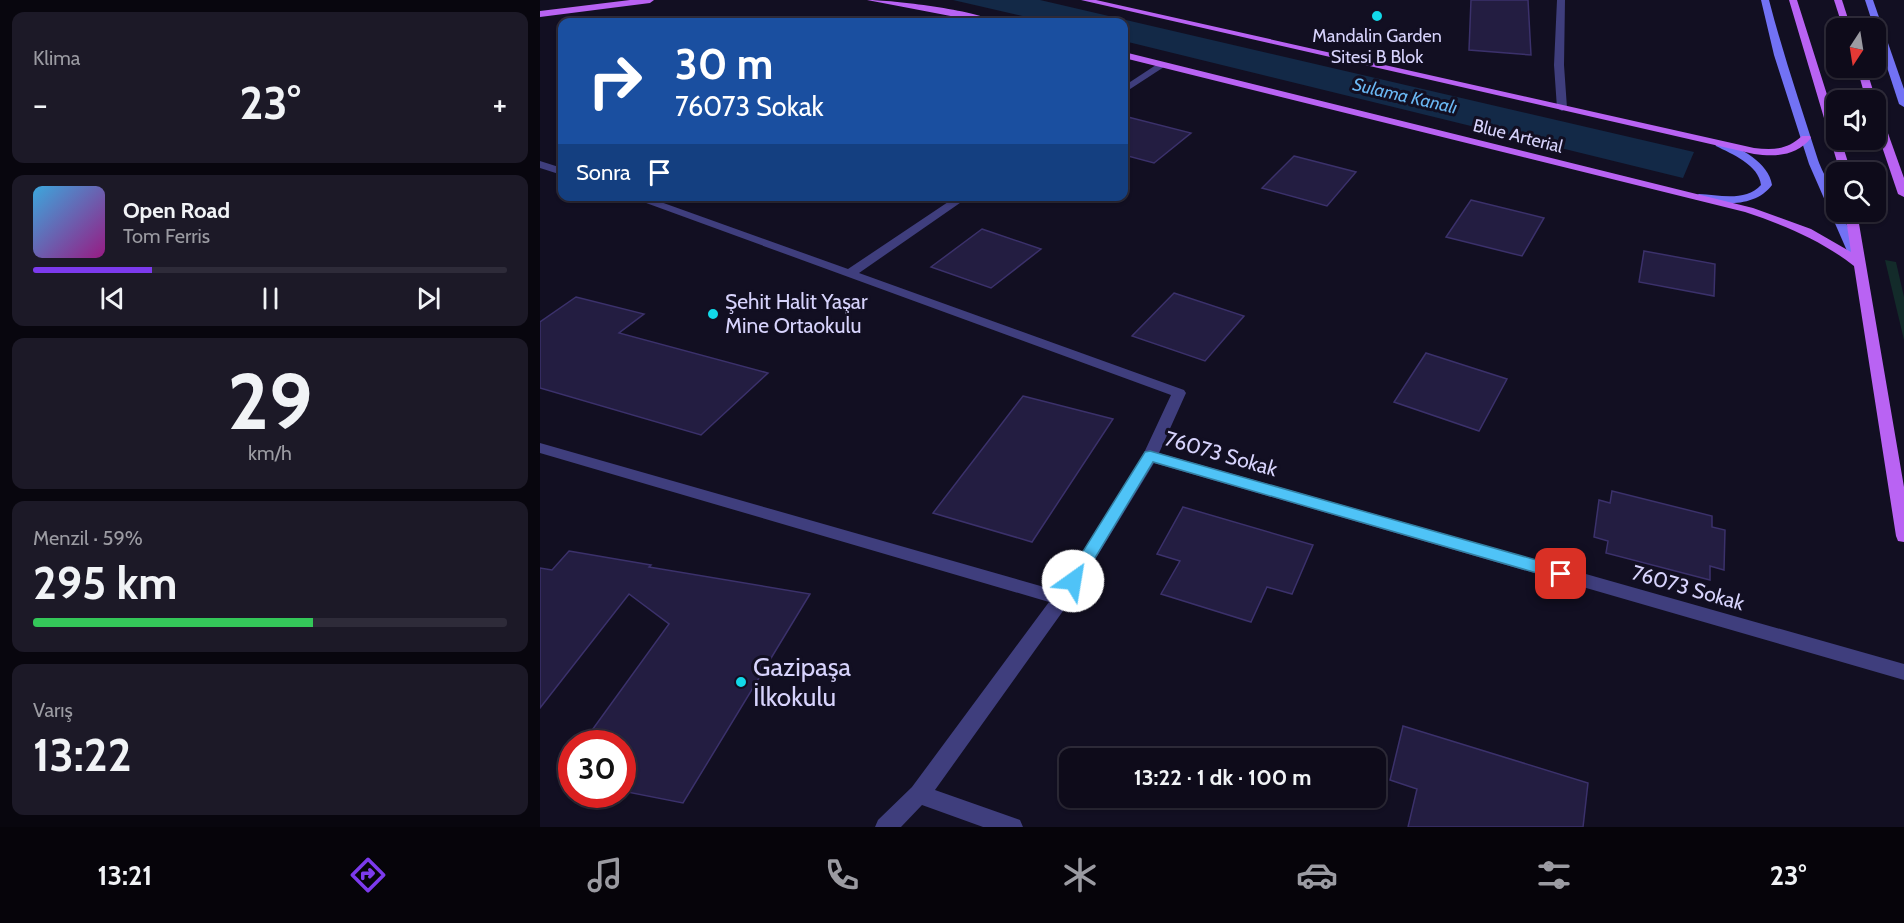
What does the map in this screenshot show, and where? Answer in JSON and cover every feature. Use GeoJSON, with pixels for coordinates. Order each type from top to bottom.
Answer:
{"type":"FeatureCollection","features":[{"type":"Feature","properties":{"kind":"main road"},"geometry":{"type":"LineString","coordinates":[[540,14],[650,0]]}},
{"type":"Feature","properties":{"kind":"main road"},"geometry":{"type":"LineString","coordinates":[[871,0],[943,10],[976,18]]}},
{"type":"Feature","properties":{"kind":"main road","name":"Blue Arterial"},"geometry":{"type":"LineString","coordinates":[[1085,0],[1719,144],[1762,152],[1786,152],[1799,148],[1806,138]]}},
{"type":"Feature","properties":{"kind":"main road"},"geometry":{"type":"LineString","coordinates":[[1765,0],[1779,55],[1814,164],[1860,265]]}},
{"type":"Feature","properties":{"kind":"main road"},"geometry":{"type":"LineString","coordinates":[[1792,0],[1843,162]]}},
{"type":"Feature","properties":{"kind":"main road"},"geometry":{"type":"LineString","coordinates":[[1838,0],[1844,18]]}},
{"type":"Feature","properties":{"kind":"main road"},"geometry":{"type":"LineString","coordinates":[[1869,0],[1904,105]]}},
{"type":"Feature","properties":{"kind":"main road","name":"Blue Arterial"},"geometry":{"type":"LineString","coordinates":[[1128,56],[1749,210],[1804,229],[1844,251],[1860,265]]}},
{"type":"Feature","properties":{"kind":"main road"},"geometry":{"type":"LineString","coordinates":[[1886,142],[1904,194]]}},
{"type":"Feature","properties":{"kind":"main road"},"geometry":{"type":"LineString","coordinates":[[1699,197],[1745,198],[1763,190],[1766,184],[1766,176],[1753,162],[1719,144]]}},
{"type":"Feature","properties":{"kind":"main road"},"geometry":{"type":"LineString","coordinates":[[1853,222],[1904,536]]}},
{"type":"Feature","properties":{"kind":"street"},"geometry":{"type":"LineString","coordinates":[[1561,0],[1559,65],[1562,108]]}},
{"type":"Feature","properties":{"kind":"street"},"geometry":{"type":"LineString","coordinates":[[1128,87],[1162,65]]}},
{"type":"Feature","properties":{"kind":"street"},"geometry":{"type":"LineString","coordinates":[[540,164],[558,171]]}},
{"type":"Feature","properties":{"kind":"street","name":"76073 Sokak"},"geometry":{"type":"LineString","coordinates":[[646,201],[1179,393],[1150,456],[1904,672]]}},
{"type":"Feature","properties":{"kind":"street"},"geometry":{"type":"LineString","coordinates":[[849,274],[957,201]]}},
{"type":"Feature","properties":{"kind":"street"},"geometry":{"type":"LineString","coordinates":[[540,448],[1062,599]]}},
{"type":"Feature","properties":{"kind":"street"},"geometry":{"type":"LineString","coordinates":[[886,827],[919,794],[1062,599],[1150,456]]}},
{"type":"Feature","properties":{"kind":"street"},"geometry":{"type":"LineString","coordinates":[[919,794],[1012,827]]}},
{"type":"Feature","properties":{"kind":"green space"},"geometry":{"type":"Polygon","coordinates":[[[1885,260],[1896,262],[1904,297],[1904,340],[1885,260]]]}},
{"type":"Feature","properties":{"kind":"water"},"geometry":{"type":"Polygon","coordinates":[[[953,0],[1040,0],[1117,18],[1031,18],[953,0]]]}},
{"type":"Feature","properties":{"kind":"water","name":"Sulama Kanalı"},"geometry":{"type":"Polygon","coordinates":[[[1128,20],[1694,152],[1683,178],[1128,42],[1128,20]]]}},
{"type":"Feature","properties":{"kind":"building"},"geometry":{"type":"Polygon","coordinates":[[[1471,0],[1528,0],[1531,55],[1469,50],[1471,0]]]}},
{"type":"Feature","properties":{"kind":"building"},"geometry":{"type":"Polygon","coordinates":[[[1128,117],[1191,133],[1154,163],[1128,156],[1128,117]]]}},
{"type":"Feature","properties":{"kind":"building"},"geometry":{"type":"Polygon","coordinates":[[[1294,156],[1356,172],[1327,206],[1262,188],[1294,156]]]}},
{"type":"Feature","properties":{"kind":"building"},"geometry":{"type":"Polygon","coordinates":[[[1471,200],[1544,218],[1522,256],[1446,237],[1471,200]]]}},
{"type":"Feature","properties":{"kind":"building"},"geometry":{"type":"Polygon","coordinates":[[[982,229],[1041,249],[991,288],[931,267],[982,229]]]}},
{"type":"Feature","properties":{"kind":"building"},"geometry":{"type":"Polygon","coordinates":[[[1644,251],[1715,264],[1714,296],[1639,282],[1644,251]]]}},
{"type":"Feature","properties":{"kind":"building"},"geometry":{"type":"Polygon","coordinates":[[[1174,293],[1244,316],[1205,361],[1132,336],[1174,293]]]}},
{"type":"Feature","properties":{"kind":"building"},"geometry":{"type":"Polygon","coordinates":[[[576,297],[644,314],[619,333],[768,373],[701,435],[540,388],[540,322],[576,297]]]}},
{"type":"Feature","properties":{"kind":"building"},"geometry":{"type":"Polygon","coordinates":[[[1426,353],[1507,379],[1479,431],[1394,402],[1426,353]]]}},
{"type":"Feature","properties":{"kind":"building"},"geometry":{"type":"Polygon","coordinates":[[[1023,396],[1113,419],[1032,542],[933,513],[1023,396]]]}},
{"type":"Feature","properties":{"kind":"building"},"geometry":{"type":"Polygon","coordinates":[[[1612,491],[1712,516],[1712,527],[1725,530],[1724,570],[1710,566],[1710,580],[1606,553],[1608,541],[1594,537],[1599,500],[1610,503],[1612,491]]]}},
{"type":"Feature","properties":{"kind":"building"},"geometry":{"type":"Polygon","coordinates":[[[1183,507],[1313,545],[1292,594],[1267,587],[1251,622],[1161,594],[1180,561],[1157,554],[1183,507]]]}},
{"type":"Feature","properties":{"kind":"building"},"geometry":{"type":"Polygon","coordinates":[[[569,551],[810,594],[683,803],[636,794],[636,730],[592,730],[669,624],[629,594],[540,708],[540,568],[552,570],[569,551]]]}},
{"type":"Feature","properties":{"kind":"building"},"geometry":{"type":"Polygon","coordinates":[[[1403,726],[1588,783],[1583,827],[1408,827],[1417,789],[1390,780],[1403,726]]]}},
{"type":"Feature","properties":{"kind":"place","name":"Mandalin Garden Sitesi B Blok"},"geometry":{"type":"Point","coordinates":[1377,16]}},
{"type":"Feature","properties":{"kind":"place","name":"Şehit Halit Yaşar Mine Ortaokulu"},"geometry":{"type":"Point","coordinates":[713,314]}},
{"type":"Feature","properties":{"kind":"place","name":"Gazipaşa İlkokulu"},"geometry":{"type":"Point","coordinates":[741,682]}},
{"type":"Feature","properties":{"kind":"route"},"geometry":{"type":"LineString","coordinates":[[1073,581],[1150,456],[1561,574]]}}]}
